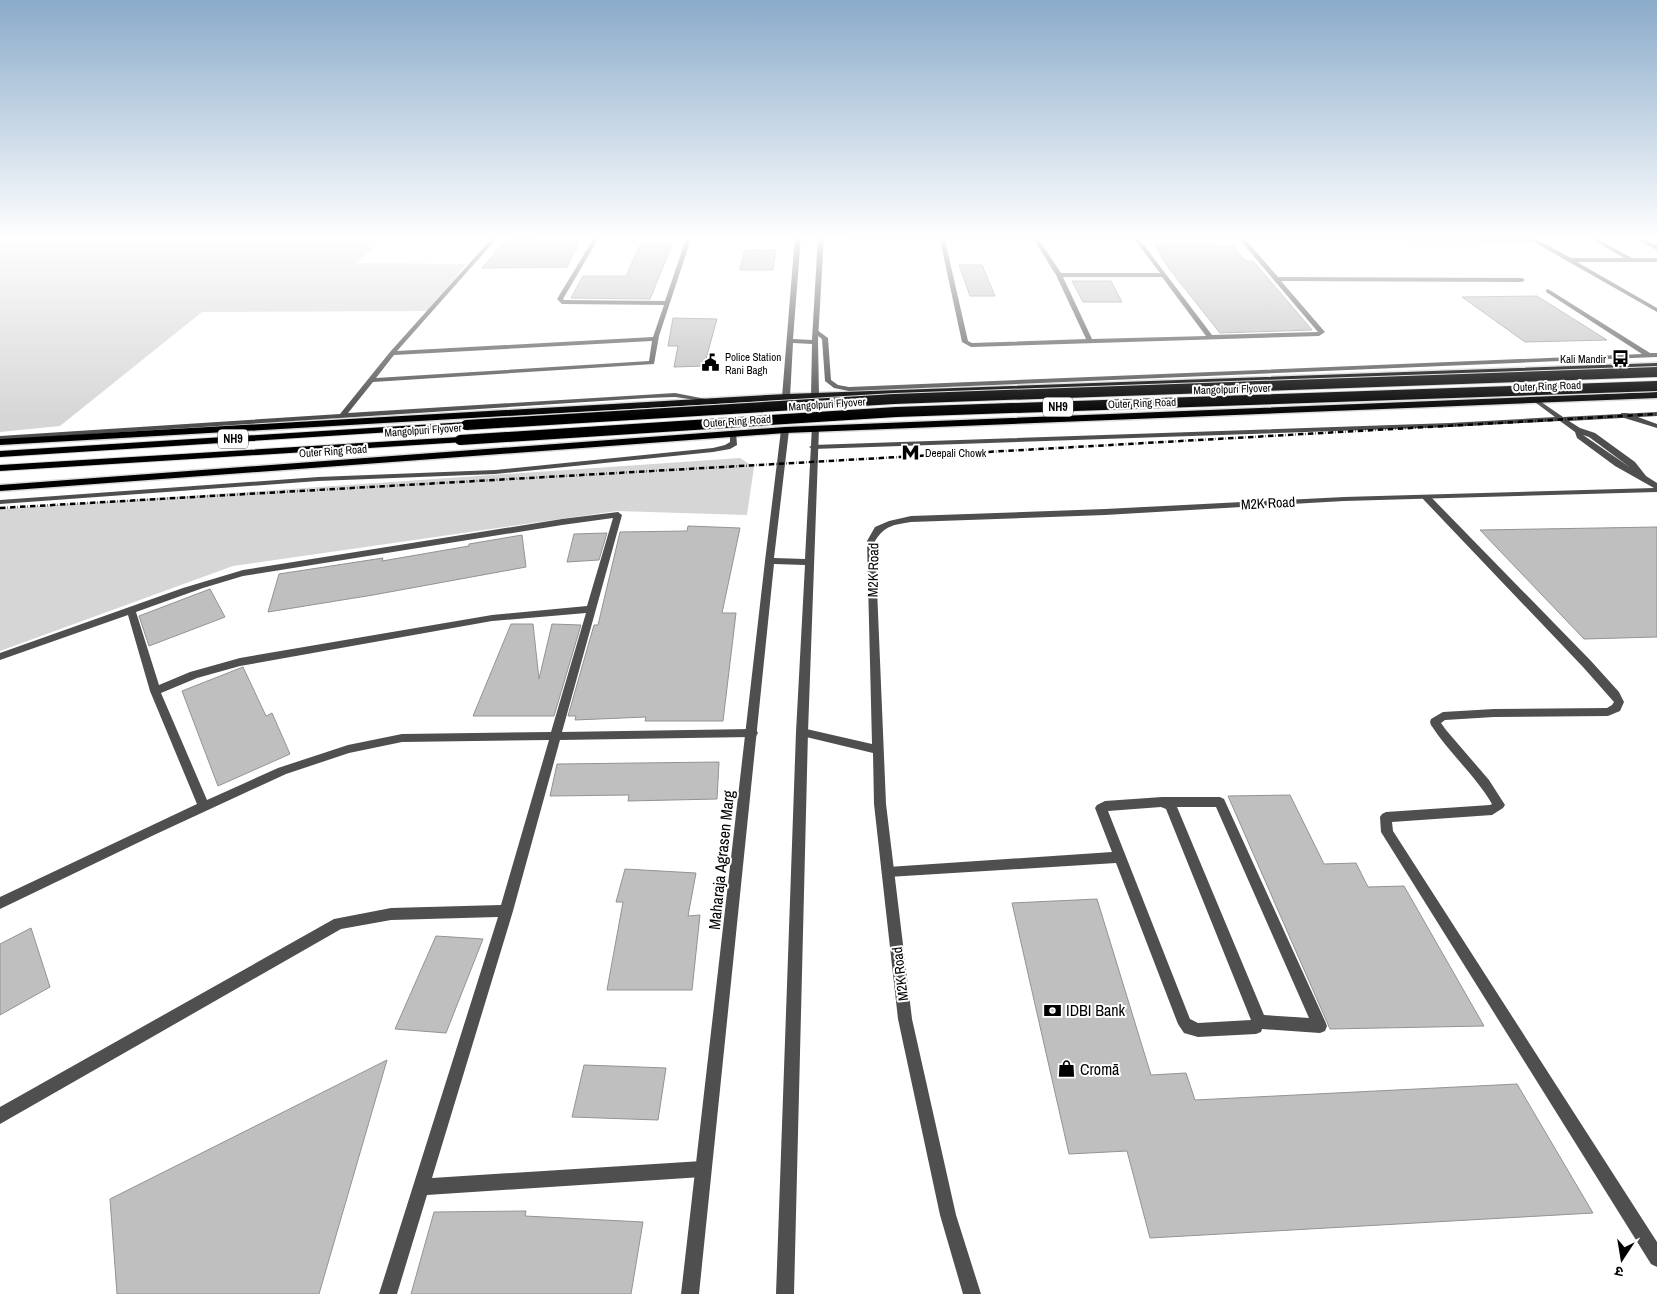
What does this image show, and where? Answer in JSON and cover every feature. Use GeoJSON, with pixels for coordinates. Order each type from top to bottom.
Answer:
{"type":"FeatureCollection","features":[{"type":"Feature","properties":{"kind":"highway","name":"Mangolpuri Flyover"},"geometry":{"type":"LineString","coordinates":[[0,454],[894,399],[1657,372]]}},
{"type":"Feature","properties":{"kind":"highway","name":"Mangolpuri Flyover"},"geometry":{"type":"LineString","coordinates":[[0,468],[896,412],[1657,386]]}},
{"type":"Feature","properties":{"kind":"main road","name":"Outer Ring Road"},"geometry":{"type":"LineString","coordinates":[[0,442],[786,397],[1657,365]]}},
{"type":"Feature","properties":{"kind":"main road"},"geometry":{"type":"LineString","coordinates":[[1133,383],[1155,415]]}},
{"type":"Feature","properties":{"kind":"main road","name":"Outer Ring Road"},"geometry":{"type":"LineString","coordinates":[[0,488],[815,428],[1657,395]]}},
{"type":"Feature","properties":{"kind":"main road"},"geometry":{"type":"LineString","coordinates":[[618,441],[604,436],[599,427],[601,420],[608,412],[621,406]]}},
{"type":"Feature","properties":{"kind":"street"},"geometry":{"type":"LineString","coordinates":[[343,415],[370,380],[443,296]]}},
{"type":"Feature","properties":{"kind":"street"},"geometry":{"type":"LineString","coordinates":[[562,296],[560,300],[562,302],[667,304]]}},
{"type":"Feature","properties":{"kind":"street"},"geometry":{"type":"LineString","coordinates":[[370,380],[652,363],[656,339],[670,296]]}},
{"type":"Feature","properties":{"kind":"street"},"geometry":{"type":"LineString","coordinates":[[786,397],[793,296]]}},
{"type":"Feature","properties":{"kind":"street"},"geometry":{"type":"LineString","coordinates":[[815,396],[817,296]]}},
{"type":"Feature","properties":{"kind":"street"},"geometry":{"type":"LineString","coordinates":[[956,296],[967,344],[1322,332],[1292,296]]}},
{"type":"Feature","properties":{"kind":"street"},"geometry":{"type":"LineString","coordinates":[[1069,296],[1090,341]]}},
{"type":"Feature","properties":{"kind":"street"},"geometry":{"type":"LineString","coordinates":[[1180,296],[1210,337]]}},
{"type":"Feature","properties":{"kind":"street"},"geometry":{"type":"LineString","coordinates":[[1557,296],[1654,356]]}},
{"type":"Feature","properties":{"kind":"street"},"geometry":{"type":"LineString","coordinates":[[1632,296],[1657,310]]}},
{"type":"Feature","properties":{"kind":"street"},"geometry":{"type":"LineString","coordinates":[[1648,305],[1657,304]]}},
{"type":"Feature","properties":{"kind":"street"},"geometry":{"type":"LineString","coordinates":[[815,331],[825,338],[828,381],[836,387],[849,389],[1654,356]]}},
{"type":"Feature","properties":{"kind":"street"},"geometry":{"type":"LineString","coordinates":[[392,354],[656,339]]}},
{"type":"Feature","properties":{"kind":"street"},"geometry":{"type":"LineString","coordinates":[[790,341],[815,342]]}},
{"type":"Feature","properties":{"kind":"street"},"geometry":{"type":"LineString","coordinates":[[0,438],[675,395],[711,402]]}},
{"type":"Feature","properties":{"kind":"street"},"geometry":{"type":"LineString","coordinates":[[1534,400],[1577,430],[1580,436],[1618,464],[1642,476],[1657,488]]}},
{"type":"Feature","properties":{"kind":"street"},"geometry":{"type":"LineString","coordinates":[[813,447],[1440,425],[1657,414]]}},
{"type":"Feature","properties":{"kind":"street"},"geometry":{"type":"LineString","coordinates":[[1624,415],[1657,426]]}},
{"type":"Feature","properties":{"kind":"street"},"geometry":{"type":"LineString","coordinates":[[785,1294],[802,732],[815,428]]}},
{"type":"Feature","properties":{"kind":"street","name":"Maharaja Agrasen Marg"},"geometry":{"type":"LineString","coordinates":[[690,1294],[702,1169],[785,430]]}},
{"type":"Feature","properties":{"kind":"street"},"geometry":{"type":"LineString","coordinates":[[0,502],[318,479],[495,472],[713,450],[727,447],[734,443],[732,434]]}},
{"type":"Feature","properties":{"kind":"street","name":"M2K Road"},"geometry":{"type":"LineString","coordinates":[[972,1294],[946,1206],[905,1019],[880,804],[872,541],[878,529],[892,523],[911,519],[1105,512],[1344,499],[1657,488]]}},
{"type":"Feature","properties":{"kind":"street"},"geometry":{"type":"LineString","coordinates":[[1426,497],[1587,664],[1619,702],[1616,708],[1608,712],[1494,713],[1443,716],[1435,722],[1442,735],[1492,791],[1499,805],[1492,810],[1386,817],[1387,832],[1657,1258]]}},
{"type":"Feature","properties":{"kind":"street"},"geometry":{"type":"LineString","coordinates":[[0,657],[204,582],[243,573],[562,522],[618,515],[506,911],[388,1294]]}},
{"type":"Feature","properties":{"kind":"street"},"geometry":{"type":"LineString","coordinates":[[770,562],[809,562]]}},
{"type":"Feature","properties":{"kind":"street"},"geometry":{"type":"LineString","coordinates":[[155,691],[194,676],[240,662],[492,618],[592,609]]}},
{"type":"Feature","properties":{"kind":"street"},"geometry":{"type":"LineString","coordinates":[[131,610],[155,691],[204,807]]}},
{"type":"Feature","properties":{"kind":"street"},"geometry":{"type":"LineString","coordinates":[[802,732],[878,750]]}},
{"type":"Feature","properties":{"kind":"street"},"geometry":{"type":"LineString","coordinates":[[0,903],[282,771],[348,749],[402,738],[752,733]]}},
{"type":"Feature","properties":{"kind":"street"},"geometry":{"type":"LineString","coordinates":[[1162,802],[1173,808],[1259,1022]]}},
{"type":"Feature","properties":{"kind":"street"},"geometry":{"type":"LineString","coordinates":[[1162,802],[1220,802],[1320,1026],[1259,1022],[1253,1028],[1198,1030],[1189,1028],[1185,1024],[1101,808],[1105,806],[1162,802]]}},
{"type":"Feature","properties":{"kind":"street"},"geometry":{"type":"LineString","coordinates":[[888,872],[1120,857]]}},
{"type":"Feature","properties":{"kind":"street"},"geometry":{"type":"LineString","coordinates":[[0,1116],[339,923],[390,914],[506,911]]}},
{"type":"Feature","properties":{"kind":"street"},"geometry":{"type":"LineString","coordinates":[[422,1187],[702,1169]]}},
{"type":"Feature","properties":{"kind":"shaded area"},"geometry":{"type":"Polygon","coordinates":[[[0,296],[441,296],[430,311],[202,312],[60,426],[0,432],[0,296]]]}},
{"type":"Feature","properties":{"kind":"shaded area"},"geometry":{"type":"Polygon","coordinates":[[[740,458],[754,467],[747,515],[617,511],[233,566],[0,651],[0,509],[740,458]]]}},
{"type":"Feature","properties":{"kind":"building"},"geometry":{"type":"Polygon","coordinates":[[[572,296],[651,296],[650,299],[571,298],[572,296]]]}},
{"type":"Feature","properties":{"kind":"building"},"geometry":{"type":"Polygon","coordinates":[[[1080,296],[1119,296],[1122,302],[1083,302],[1080,296]]]}},
{"type":"Feature","properties":{"kind":"building"},"geometry":{"type":"Polygon","coordinates":[[[1191,296],[1283,296],[1312,330],[1220,333],[1191,296]]]}},
{"type":"Feature","properties":{"kind":"building"},"geometry":{"type":"Polygon","coordinates":[[[1538,296],[1607,340],[1525,342],[1462,297],[1538,296]]]}},
{"type":"Feature","properties":{"kind":"building"},"geometry":{"type":"Polygon","coordinates":[[[673,318],[717,319],[704,366],[674,367],[678,346],[668,346],[673,318]]]}},
{"type":"Feature","properties":{"kind":"building"},"geometry":{"type":"Polygon","coordinates":[[[688,526],[740,528],[722,613],[736,613],[723,721],[645,721],[646,717],[575,720],[576,716],[568,716],[594,625],[598,625],[620,532],[687,531],[688,526]]]}},
{"type":"Feature","properties":{"kind":"building"},"geometry":{"type":"Polygon","coordinates":[[[1657,527],[1657,637],[1584,639],[1480,530],[1657,527]]]}},
{"type":"Feature","properties":{"kind":"building"},"geometry":{"type":"Polygon","coordinates":[[[607,533],[599,560],[567,562],[574,534],[607,533]]]}},
{"type":"Feature","properties":{"kind":"building"},"geometry":{"type":"Polygon","coordinates":[[[522,535],[526,567],[268,612],[279,574],[383,558],[382,561],[522,535]]]}},
{"type":"Feature","properties":{"kind":"building"},"geometry":{"type":"Polygon","coordinates":[[[210,589],[225,617],[149,646],[139,616],[210,589]]]}},
{"type":"Feature","properties":{"kind":"building"},"geometry":{"type":"Polygon","coordinates":[[[511,624],[533,624],[539,679],[552,624],[581,625],[554,716],[473,716],[511,624]]]}},
{"type":"Feature","properties":{"kind":"building"},"geometry":{"type":"Polygon","coordinates":[[[243,667],[266,716],[272,713],[290,754],[218,786],[182,691],[243,667]]]}},
{"type":"Feature","properties":{"kind":"building"},"geometry":{"type":"Polygon","coordinates":[[[719,762],[717,799],[628,801],[629,795],[550,796],[557,764],[719,762]]]}},
{"type":"Feature","properties":{"kind":"building"},"geometry":{"type":"Polygon","coordinates":[[[1290,795],[1324,864],[1356,863],[1368,887],[1404,886],[1484,1026],[1330,1029],[1228,796],[1290,795]]]}},
{"type":"Feature","properties":{"kind":"building"},"geometry":{"type":"Polygon","coordinates":[[[625,869],[696,873],[688,916],[700,915],[692,990],[607,990],[623,902],[616,902],[625,869]]]}},
{"type":"Feature","properties":{"kind":"building"},"geometry":{"type":"Polygon","coordinates":[[[1097,899],[1151,1075],[1186,1073],[1195,1100],[1517,1084],[1593,1213],[1150,1238],[1127,1151],[1069,1154],[1012,903],[1097,899]]]}},
{"type":"Feature","properties":{"kind":"building"},"geometry":{"type":"Polygon","coordinates":[[[31,928],[50,987],[0,1015],[0,944],[31,928]]]}},
{"type":"Feature","properties":{"kind":"building"},"geometry":{"type":"Polygon","coordinates":[[[436,936],[483,939],[446,1033],[395,1029],[436,936]]]}},
{"type":"Feature","properties":{"kind":"building"},"geometry":{"type":"Polygon","coordinates":[[[387,1060],[319,1294],[117,1294],[110,1199],[387,1060]]]}},
{"type":"Feature","properties":{"kind":"building"},"geometry":{"type":"Polygon","coordinates":[[[584,1065],[666,1068],[658,1120],[572,1117],[584,1065]]]}},
{"type":"Feature","properties":{"kind":"building"},"geometry":{"type":"Polygon","coordinates":[[[526,1211],[525,1216],[643,1222],[631,1294],[411,1294],[434,1212],[526,1211]]]}},
{"type":"Feature","properties":{"kind":"railway"},"geometry":{"type":"LineString","coordinates":[[0,508],[1657,414]]}},
{"type":"Feature","properties":{"kind":"place","name":"Kali Mandir"},"geometry":{"type":"Point","coordinates":[1620,359]}},
{"type":"Feature","properties":{"kind":"place","name":"Police Station Rani Bagh"},"geometry":{"type":"Point","coordinates":[711,363]}},
{"type":"Feature","properties":{"kind":"place","name":"Deepali Chowk"},"geometry":{"type":"Point","coordinates":[911,453]}},
{"type":"Feature","properties":{"kind":"place","name":"IDBI Bank"},"geometry":{"type":"Point","coordinates":[1052,1010]}},
{"type":"Feature","properties":{"kind":"place","name":"Cromā"},"geometry":{"type":"Point","coordinates":[1066,1069]}}]}
